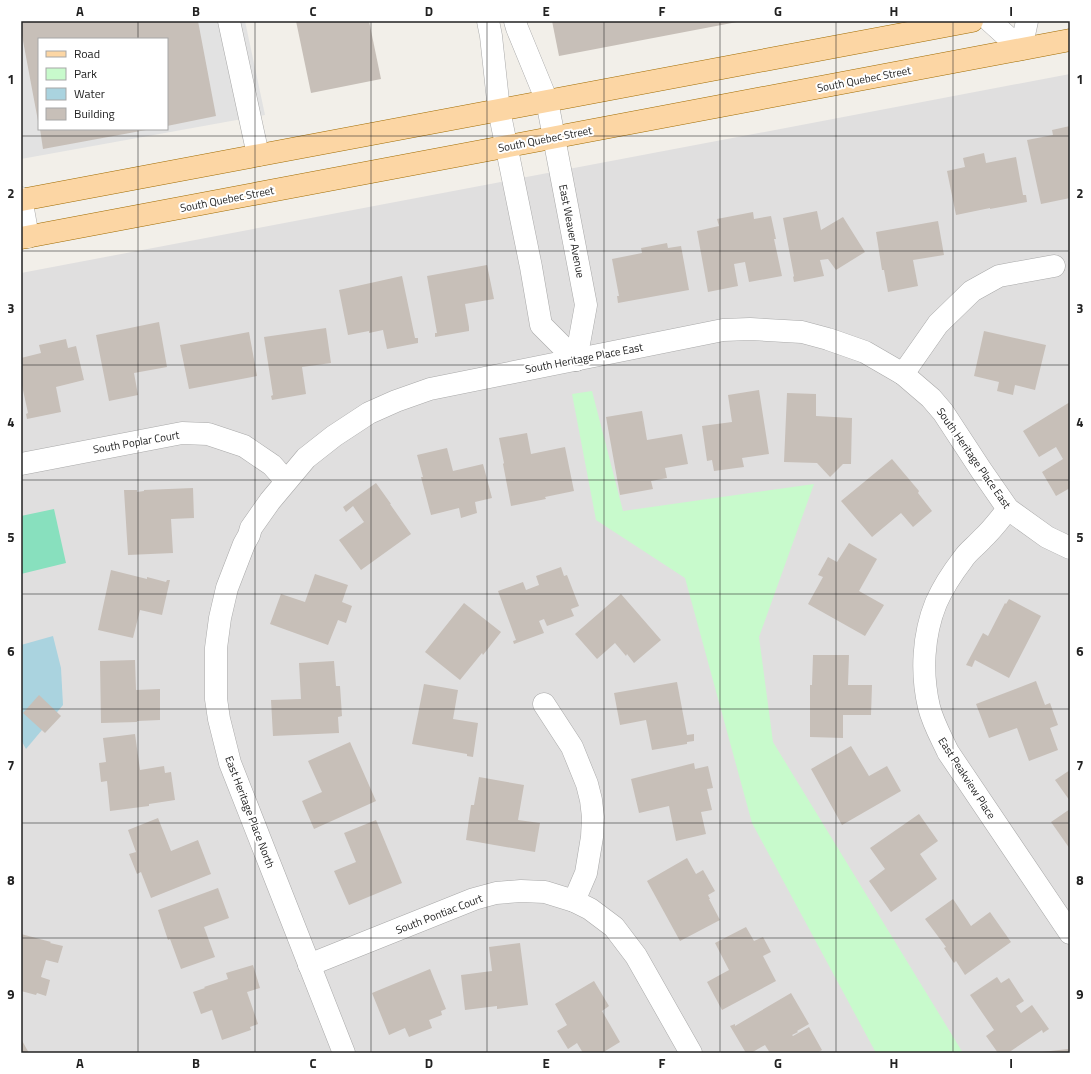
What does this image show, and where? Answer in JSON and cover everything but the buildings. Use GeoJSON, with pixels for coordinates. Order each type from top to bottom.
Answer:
{"type":"FeatureCollection","features":[{"type":"Feature","properties":{"kind":"main road"},"geometry":{"type":"LineString","coordinates":[[21,199],[972,21]]}},
{"type":"Feature","properties":{"kind":"main road","name":"South Quebec Street"},"geometry":{"type":"LineString","coordinates":[[24,238],[1070,40]]}},
{"type":"Feature","properties":{"kind":"street"},"geometry":{"type":"LineString","coordinates":[[229,21],[258,155]]}},
{"type":"Feature","properties":{"kind":"street"},"geometry":{"type":"LineString","coordinates":[[488,21],[499,110],[531,267],[541,325],[576,360]]}},
{"type":"Feature","properties":{"kind":"street"},"geometry":{"type":"LineString","coordinates":[[990,21],[1021,49],[1028,21]]}},
{"type":"Feature","properties":{"kind":"street","name":"East Weaver Avenue"},"geometry":{"type":"LineString","coordinates":[[515,23],[547,101],[586,305],[576,360]]}},
{"type":"Feature","properties":{"kind":"street"},"geometry":{"type":"LineString","coordinates":[[21,199],[24,238]]}},
{"type":"Feature","properties":{"kind":"street"},"geometry":{"type":"LineString","coordinates":[[903,374],[938,324],[972,292],[999,276],[1054,266]]}},
{"type":"Feature","properties":{"kind":"street","name":"South Heritage Place East"},"geometry":{"type":"LineString","coordinates":[[286,481],[306,458],[334,436],[369,413],[396,400],[430,388],[723,330],[750,329],[802,332],[828,338],[865,352],[903,374],[931,398],[943,412],[1008,509],[1047,537],[1070,548]]}},
{"type":"Feature","properties":{"kind":"street","name":"South Poplar Court"},"geometry":{"type":"LineString","coordinates":[[21,464],[182,433],[208,434],[244,446],[272,465],[286,481]]}},
{"type":"Feature","properties":{"kind":"street","name":"East Heritage Place North"},"geometry":{"type":"LineString","coordinates":[[286,481],[251,528],[227,588],[220,618],[216,648],[216,699],[219,719],[230,764],[344,1053]]}},
{"type":"Feature","properties":{"kind":"street","name":"East Peakview Place"},"geometry":{"type":"LineString","coordinates":[[1008,509],[983,539],[964,557],[947,582],[936,603],[929,625],[924,654],[924,683],[929,708],[937,730],[948,752],[1070,933]]}},
{"type":"Feature","properties":{"kind":"street"},"geometry":{"type":"LineString","coordinates":[[544,704],[572,747],[587,784],[591,800],[593,817],[592,837],[586,873],[574,901]]}},
{"type":"Feature","properties":{"kind":"street","name":"South Pontiac Court"},"geometry":{"type":"LineString","coordinates":[[309,966],[474,899],[496,893],[521,891],[545,892],[574,901],[590,909],[614,927],[636,956],[691,1053]]}},
{"type":"Feature","properties":{"kind":"shaded area"},"geometry":{"type":"Polygon","coordinates":[[[21,21],[245,21],[265,115],[21,159],[21,21]]]}},
{"type":"Feature","properties":{"kind":"shaded area"},"geometry":{"type":"Polygon","coordinates":[[[1070,74],[1070,1053],[21,1053],[21,273],[1070,74]]]}},
{"type":"Feature","properties":{"kind":"green space"},"geometry":{"type":"Polygon","coordinates":[[[592,391],[623,511],[814,484],[759,637],[773,742],[963,1053],[876,1053],[752,823],[685,578],[596,520],[572,394],[592,391]]]}},
{"type":"Feature","properties":{"kind":"green space"},"geometry":{"type":"Polygon","coordinates":[[[54,509],[66,563],[21,574],[21,516],[54,509]]]}},
{"type":"Feature","properties":{"kind":"water"},"geometry":{"type":"Polygon","coordinates":[[[53,636],[61,668],[63,705],[26,749],[21,740],[21,645],[53,636]]]}}]}
